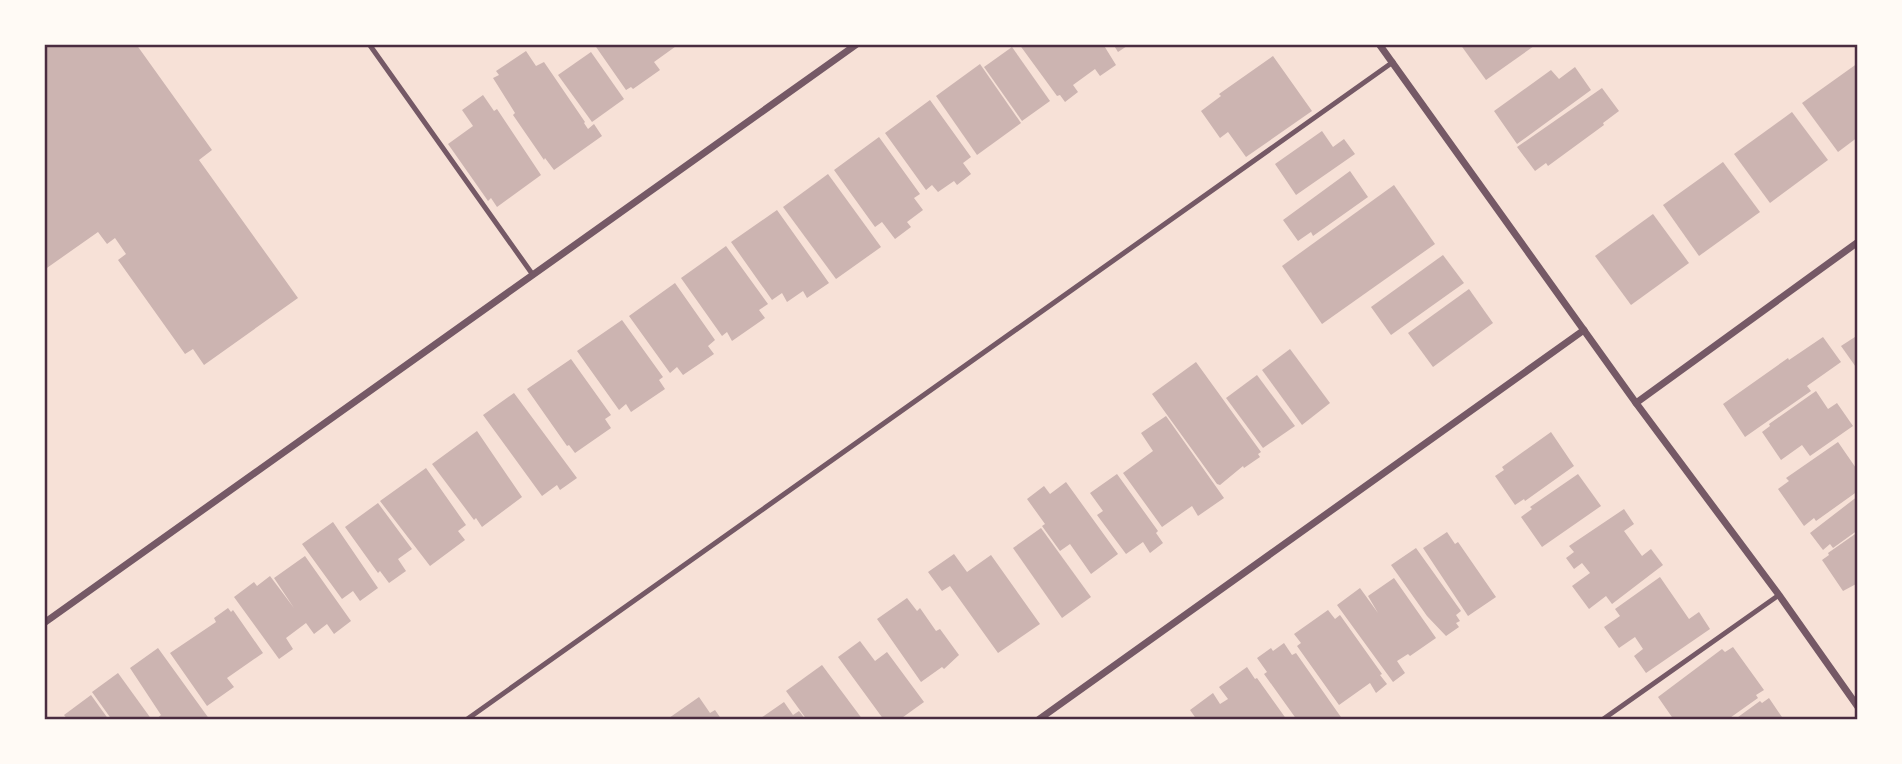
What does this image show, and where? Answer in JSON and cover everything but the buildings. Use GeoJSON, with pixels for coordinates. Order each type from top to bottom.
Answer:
{"type":"FeatureCollection","features":[{"type":"Feature","properties":{"kind":"street"},"geometry":{"type":"LineString","coordinates":[[44,623],[857,44]]}},
{"type":"Feature","properties":{"kind":"street"},"geometry":{"type":"LineString","coordinates":[[1379,44],[1636,403],[1858,706]]}},
{"type":"Feature","properties":{"kind":"street"},"geometry":{"type":"LineString","coordinates":[[1636,403],[1858,242]]}},
{"type":"Feature","properties":{"kind":"street"},"geometry":{"type":"LineString","coordinates":[[1038,720],[1584,330]]}},
{"type":"Feature","properties":{"kind":"lane"},"geometry":{"type":"LineString","coordinates":[[369,44],[533,276]]}},
{"type":"Feature","properties":{"kind":"lane"},"geometry":{"type":"LineString","coordinates":[[466,720],[1393,62]]}},
{"type":"Feature","properties":{"kind":"lane"},"geometry":{"type":"LineString","coordinates":[[1602,720],[1779,595]]}}]}
